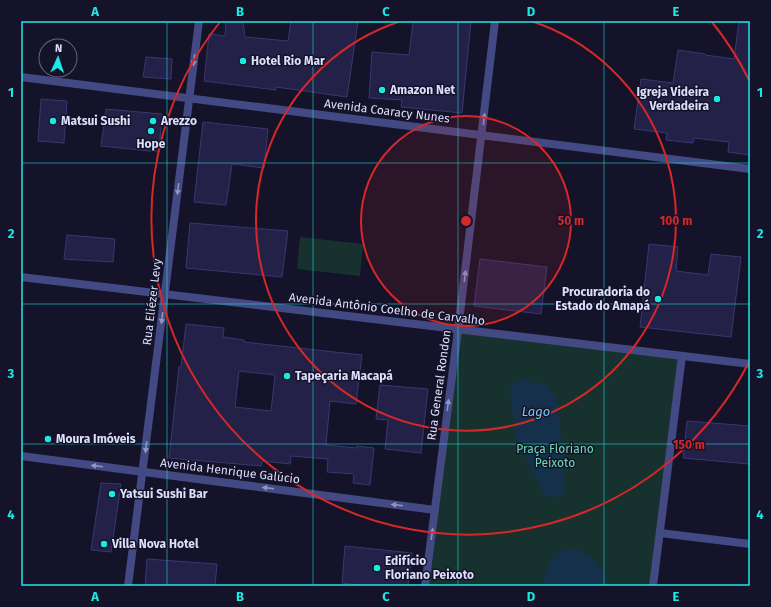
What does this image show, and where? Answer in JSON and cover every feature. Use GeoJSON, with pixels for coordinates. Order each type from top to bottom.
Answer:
{"type":"FeatureCollection","features":[{"type":"Feature","properties":{"kind":"street","name":"Rua Eliézer Levy"},"geometry":{"type":"LineString","coordinates":[[128,586],[199,21]]}},
{"type":"Feature","properties":{"kind":"street","name":"Rua General Rondon"},"geometry":{"type":"LineString","coordinates":[[424,586],[458,330],[495,21]]}},
{"type":"Feature","properties":{"kind":"street","name":"Avenida Coaracy Nunes"},"geometry":{"type":"LineString","coordinates":[[21,76],[750,169]]}},
{"type":"Feature","properties":{"kind":"street","name":"Avenida Antônio Coelho de Carvalho"},"geometry":{"type":"LineString","coordinates":[[21,277],[750,364]]}},
{"type":"Feature","properties":{"kind":"street"},"geometry":{"type":"LineString","coordinates":[[653,586],[682,356]]}},
{"type":"Feature","properties":{"kind":"street","name":"Avenida Henrique Galúcio"},"geometry":{"type":"LineString","coordinates":[[21,456],[435,510]]}},
{"type":"Feature","properties":{"kind":"street"},"geometry":{"type":"LineString","coordinates":[[660,533],[750,544]]}},
{"type":"Feature","properties":{"kind":"green space"},"geometry":{"type":"Polygon","coordinates":[[[300,237],[363,244],[360,276],[297,269],[300,237]]]}},
{"type":"Feature","properties":{"kind":"green space","name":"Praça Floriano Peixoto"},"geometry":{"type":"Polygon","coordinates":[[[458,330],[682,356],[653,586],[425,586],[458,330]]]}},
{"type":"Feature","properties":{"kind":"water","name":"Lago"},"geometry":{"type":"Polygon","coordinates":[[[523,380],[546,385],[554,394],[557,404],[563,449],[564,490],[561,495],[555,497],[546,496],[517,442],[510,391],[511,386],[514,383],[523,380]]]}},
{"type":"Feature","properties":{"kind":"water"},"geometry":{"type":"Polygon","coordinates":[[[562,550],[579,550],[595,561],[602,570],[607,586],[543,586],[548,565],[557,553],[562,550]]]}},
{"type":"Feature","properties":{"kind":"building"},"geometry":{"type":"Polygon","coordinates":[[[226,21],[243,21],[245,37],[288,41],[291,21],[358,21],[347,97],[276,87],[276,90],[204,81],[209,34],[225,36],[226,21]]]}},
{"type":"Feature","properties":{"kind":"building"},"geometry":{"type":"Polygon","coordinates":[[[413,21],[471,21],[462,113],[401,107],[402,100],[369,98],[372,52],[409,55],[413,21]]]}},
{"type":"Feature","properties":{"kind":"building"},"geometry":{"type":"Polygon","coordinates":[[[739,21],[750,21],[750,155],[728,152],[729,142],[694,138],[693,143],[666,140],[667,133],[634,129],[641,79],[673,83],[678,50],[734,59],[739,21]]]}},
{"type":"Feature","properties":{"kind":"building"},"geometry":{"type":"Polygon","coordinates":[[[146,57],[172,59],[171,79],[143,77],[146,57]]]}},
{"type":"Feature","properties":{"kind":"building","name":"Matsui Sushi"},"geometry":{"type":"Polygon","coordinates":[[[41,99],[67,101],[64,143],[38,141],[41,99]]]}},
{"type":"Feature","properties":{"kind":"building"},"geometry":{"type":"Polygon","coordinates":[[[106,109],[162,114],[159,152],[101,146],[106,109]]]}},
{"type":"Feature","properties":{"kind":"building"},"geometry":{"type":"Polygon","coordinates":[[[203,122],[268,129],[264,168],[232,164],[226,205],[194,202],[203,122]]]}},
{"type":"Feature","properties":{"kind":"building"},"geometry":{"type":"Polygon","coordinates":[[[190,223],[288,231],[282,277],[186,268],[190,223]]]}},
{"type":"Feature","properties":{"kind":"building"},"geometry":{"type":"Polygon","coordinates":[[[67,235],[115,239],[113,262],[64,259],[67,235]]]}},
{"type":"Feature","properties":{"kind":"building"},"geometry":{"type":"Polygon","coordinates":[[[649,244],[678,247],[676,271],[708,275],[711,254],[741,257],[731,337],[640,327],[649,244]]]}},
{"type":"Feature","properties":{"kind":"building"},"geometry":{"type":"Polygon","coordinates":[[[480,259],[547,267],[541,314],[474,306],[480,259]]]}},
{"type":"Feature","properties":{"kind":"building"},"geometry":{"type":"Polygon","coordinates":[[[186,324],[224,328],[223,337],[244,340],[244,342],[362,355],[356,404],[330,401],[326,445],[374,448],[370,485],[353,483],[354,474],[327,472],[328,459],[291,456],[290,464],[262,461],[261,466],[169,458],[179,367],[181,367],[186,324]],[[239,371],[235,407],[271,411],[275,375],[239,371]]]}},
{"type":"Feature","properties":{"kind":"building"},"geometry":{"type":"Polygon","coordinates":[[[380,385],[428,389],[421,453],[385,449],[388,420],[376,419],[380,385]]]}},
{"type":"Feature","properties":{"kind":"building"},"geometry":{"type":"Polygon","coordinates":[[[687,421],[750,426],[749,464],[683,458],[687,421]]]}},
{"type":"Feature","properties":{"kind":"building"},"geometry":{"type":"Polygon","coordinates":[[[101,483],[121,484],[111,552],[91,550],[101,483]]]}},
{"type":"Feature","properties":{"kind":"building","name":"Edifício Floriano Peixoto"},"geometry":{"type":"Polygon","coordinates":[[[345,546],[412,553],[408,586],[367,586],[342,583],[345,546]]]}},
{"type":"Feature","properties":{"kind":"building"},"geometry":{"type":"Polygon","coordinates":[[[147,559],[217,564],[215,586],[145,586],[147,559]]]}},
{"type":"Feature","properties":{"kind":"place","name":"Hotel Rio Mar"},"geometry":{"type":"Point","coordinates":[243,61]}},
{"type":"Feature","properties":{"kind":"place","name":"Amazon Net"},"geometry":{"type":"Point","coordinates":[382,90]}},
{"type":"Feature","properties":{"kind":"place","name":"Igreja Videira Verdadeira"},"geometry":{"type":"Point","coordinates":[717,99]}},
{"type":"Feature","properties":{"kind":"place","name":"Matsui Sushi"},"geometry":{"type":"Point","coordinates":[53,121]}},
{"type":"Feature","properties":{"kind":"place","name":"Arezzo"},"geometry":{"type":"Point","coordinates":[153,121]}},
{"type":"Feature","properties":{"kind":"place","name":"Hope"},"geometry":{"type":"Point","coordinates":[151,131]}},
{"type":"Feature","properties":{"kind":"place","name":"Procuradoria do Estado do Amapá"},"geometry":{"type":"Point","coordinates":[658,299]}},
{"type":"Feature","properties":{"kind":"place","name":"Tapeçaria Macapá"},"geometry":{"type":"Point","coordinates":[287,376]}},
{"type":"Feature","properties":{"kind":"place","name":"Moura Imóveis"},"geometry":{"type":"Point","coordinates":[48,439]}},
{"type":"Feature","properties":{"kind":"place","name":"Yatsui Sushi Bar"},"geometry":{"type":"Point","coordinates":[112,494]}},
{"type":"Feature","properties":{"kind":"place","name":"Villa Nova Hotel"},"geometry":{"type":"Point","coordinates":[104,544]}},
{"type":"Feature","properties":{"kind":"place","name":"Edifício Floriano Peixoto"},"geometry":{"type":"Point","coordinates":[377,568]}}]}
